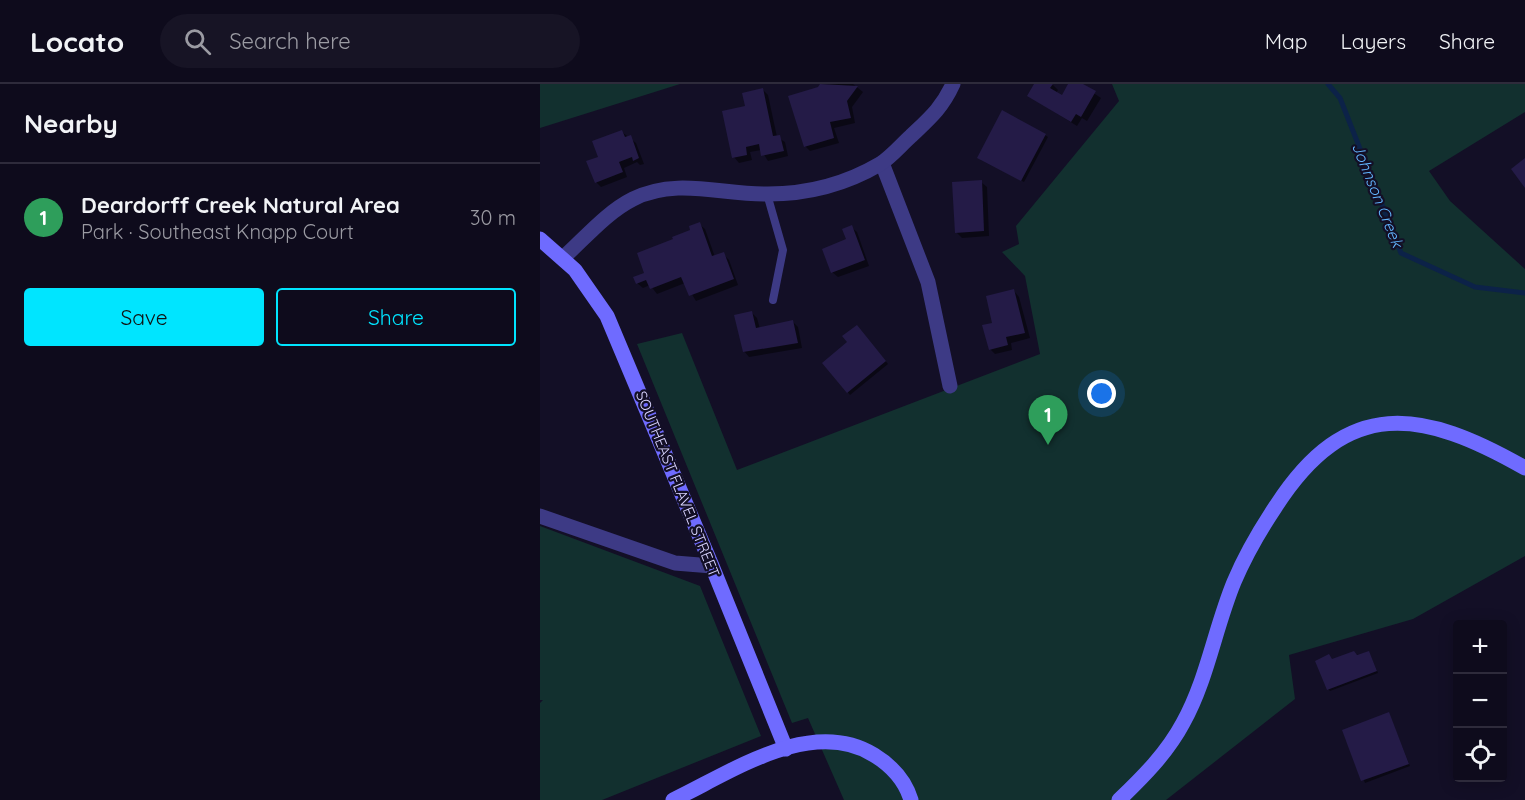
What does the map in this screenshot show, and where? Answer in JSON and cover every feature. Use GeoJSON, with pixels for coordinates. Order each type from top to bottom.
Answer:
{"type":"FeatureCollection","features":[{"type":"Feature","properties":{"kind":"street"},"geometry":{"type":"LineString","coordinates":[[564,257],[611,214],[633,198],[666,188],[702,188],[767,194],[825,189],[882,163],[942,106],[953,84]]}},
{"type":"Feature","properties":{"kind":"street"},"geometry":{"type":"LineString","coordinates":[[882,163],[928,282],[950,386]]}},
{"type":"Feature","properties":{"kind":"street","name":"SOUTHEAST FLAVEL STREET"},"geometry":{"type":"LineString","coordinates":[[540,239],[564,257],[588,286],[607,316],[786,749]]}},
{"type":"Feature","properties":{"kind":"street"},"geometry":{"type":"LineString","coordinates":[[1119,800],[1157,760],[1182,724],[1197,692],[1234,581],[1250,549],[1285,492],[1318,454],[1331,443],[1358,430],[1394,423],[1432,426],[1470,439],[1525,468]]}},
{"type":"Feature","properties":{"kind":"street"},"geometry":{"type":"LineString","coordinates":[[540,516],[675,562],[712,566]]}},
{"type":"Feature","properties":{"kind":"street"},"geometry":{"type":"LineString","coordinates":[[673,800],[786,749],[818,742],[834,743],[869,752],[894,769],[903,781],[911,800]]}},
{"type":"Feature","properties":{"kind":"lane"},"geometry":{"type":"LineString","coordinates":[[767,194],[783,250],[773,300]]}},
{"type":"Feature","properties":{"kind":"green space"},"geometry":{"type":"Polygon","coordinates":[[[540,84],[680,84],[540,128],[540,84]]]}},
{"type":"Feature","properties":{"kind":"green space"},"geometry":{"type":"Polygon","coordinates":[[[1112,84],[1525,84],[1525,112],[1429,171],[1450,201],[1525,269],[1525,556],[1413,619],[1289,655],[1295,699],[1166,800],[844,800],[808,718],[792,723],[637,344],[682,333],[737,470],[1040,354],[1025,276],[1002,252],[1019,244],[1016,226],[1119,101],[1112,84]]]}},
{"type":"Feature","properties":{"kind":"green space"},"geometry":{"type":"Polygon","coordinates":[[[540,526],[700,586],[761,736],[602,800],[540,800],[540,703],[543,700],[540,700],[540,526]]]}},
{"type":"Feature","properties":{"kind":"building"},"geometry":{"type":"Polygon","coordinates":[[[820,84],[858,86],[847,101],[851,118],[830,122],[834,138],[804,147],[788,96],[818,87],[820,84]]]}},
{"type":"Feature","properties":{"kind":"building"},"geometry":{"type":"Polygon","coordinates":[[[1034,84],[1053,84],[1050,88],[1062,95],[1068,84],[1083,84],[1096,91],[1081,117],[1076,114],[1071,122],[1027,96],[1034,84]]]}},
{"type":"Feature","properties":{"kind":"building"},"geometry":{"type":"Polygon","coordinates":[[[763,88],[773,136],[780,135],[784,151],[761,156],[759,144],[746,147],[747,155],[732,158],[722,111],[745,106],[742,93],[763,88]]]}},
{"type":"Feature","properties":{"kind":"building"},"geometry":{"type":"Polygon","coordinates":[[[1002,110],[1046,134],[1021,181],[977,158],[1002,110]]]}},
{"type":"Feature","properties":{"kind":"building"},"geometry":{"type":"Polygon","coordinates":[[[622,130],[625,137],[631,135],[639,158],[633,161],[632,157],[619,162],[623,172],[595,183],[586,161],[598,157],[592,141],[622,130]]]}},
{"type":"Feature","properties":{"kind":"building"},"geometry":{"type":"Polygon","coordinates":[[[1525,158],[1525,188],[1511,169],[1525,158]]]}},
{"type":"Feature","properties":{"kind":"building"},"geometry":{"type":"Polygon","coordinates":[[[982,180],[984,231],[955,233],[952,182],[982,180]]]}},
{"type":"Feature","properties":{"kind":"building"},"geometry":{"type":"Polygon","coordinates":[[[700,222],[712,256],[724,252],[734,279],[689,296],[681,277],[650,289],[646,280],[636,284],[633,277],[644,273],[637,253],[673,239],[672,237],[690,230],[689,226],[700,222]]]}},
{"type":"Feature","properties":{"kind":"building"},"geometry":{"type":"Polygon","coordinates":[[[852,225],[865,260],[831,273],[822,249],[846,239],[842,229],[852,225]]]}},
{"type":"Feature","properties":{"kind":"building"},"geometry":{"type":"Polygon","coordinates":[[[1014,289],[1025,333],[1006,337],[1008,345],[989,350],[982,325],[992,323],[986,296],[1014,289]]]}},
{"type":"Feature","properties":{"kind":"building"},"geometry":{"type":"Polygon","coordinates":[[[752,311],[756,328],[793,320],[798,343],[743,352],[734,315],[752,311]]]}},
{"type":"Feature","properties":{"kind":"building"},"geometry":{"type":"Polygon","coordinates":[[[857,325],[886,361],[847,393],[822,363],[847,342],[842,336],[857,325]]]}},
{"type":"Feature","properties":{"kind":"building"},"geometry":{"type":"Polygon","coordinates":[[[1354,651],[1357,655],[1369,651],[1377,671],[1327,690],[1315,661],[1329,654],[1332,659],[1354,651]]]}},
{"type":"Feature","properties":{"kind":"building"},"geometry":{"type":"Polygon","coordinates":[[[1389,712],[1409,764],[1361,781],[1342,730],[1389,712]]]}},
{"type":"Feature","properties":{"kind":"waterway","name":"Johnson Creek"},"geometry":{"type":"LineString","coordinates":[[1328,84],[1340,98],[1401,253],[1475,287],[1525,293]]}},
{"type":"Feature","properties":{"kind":"place","name":"Deardorff Creek Natural Area"},"geometry":{"type":"Point","coordinates":[1048,445]}}]}
